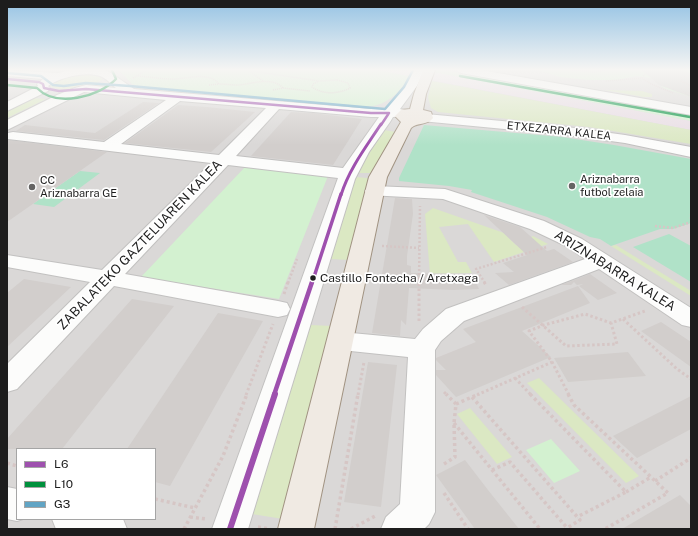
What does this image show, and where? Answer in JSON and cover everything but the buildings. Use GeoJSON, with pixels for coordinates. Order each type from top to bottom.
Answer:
{"type":"FeatureCollection","features":[{"type":"Feature","properties":{"kind":"main road"},"geometry":{"type":"LineString","coordinates":[[296,529],[341,341],[374,191],[398,117],[411,95]]}},
{"type":"Feature","properties":{"kind":"street"},"geometry":{"type":"LineString","coordinates":[[7,107],[28,95]]}},
{"type":"Feature","properties":{"kind":"street"},"geometry":{"type":"LineString","coordinates":[[10,131],[61,98],[69,95]]}},
{"type":"Feature","properties":{"kind":"street","name":"ETXEZARRA KALEA"},"geometry":{"type":"LineString","coordinates":[[162,95],[567,131],[625,139],[691,152]]}},
{"type":"Feature","properties":{"kind":"street"},"geometry":{"type":"LineString","coordinates":[[230,529],[348,174],[398,117],[407,95]]}},
{"type":"Feature","properties":{"kind":"street"},"geometry":{"type":"LineString","coordinates":[[649,95],[691,102]]}},
{"type":"Feature","properties":{"kind":"street"},"geometry":{"type":"LineString","coordinates":[[664,97],[691,111]]}},
{"type":"Feature","properties":{"kind":"street"},"geometry":{"type":"LineString","coordinates":[[106,147],[174,100]]}},
{"type":"Feature","properties":{"kind":"street","name":"ZABALATEKO GAZTELUAREN KALEA"},"geometry":{"type":"LineString","coordinates":[[7,381],[273,109]]}},
{"type":"Feature","properties":{"kind":"street"},"geometry":{"type":"LineString","coordinates":[[10,131],[106,147],[348,174]]}},
{"type":"Feature","properties":{"kind":"street","name":"ARIZNABARRA KALEA"},"geometry":{"type":"LineString","coordinates":[[374,191],[433,193],[457,197],[550,230],[575,243],[602,260],[691,319]]}},
{"type":"Feature","properties":{"kind":"street","name":"ARIZNABARRA KALEA"},"geometry":{"type":"LineString","coordinates":[[420,339],[432,335],[455,315],[602,260]]}},
{"type":"Feature","properties":{"kind":"street"},"geometry":{"type":"LineString","coordinates":[[7,262],[109,278],[278,309]]}},
{"type":"Feature","properties":{"kind":"street"},"geometry":{"type":"LineString","coordinates":[[341,341],[368,343],[420,339],[417,512],[403,528]]}},
{"type":"Feature","properties":{"kind":"street"},"geometry":{"type":"LineString","coordinates":[[74,520],[109,529]]}},
{"type":"Feature","properties":{"kind":"path"},"geometry":{"type":"LineString","coordinates":[[420,205],[420,339]]}},
{"type":"Feature","properties":{"kind":"path"},"geometry":{"type":"LineString","coordinates":[[655,226],[673,228],[691,222],[691,214]]}},
{"type":"Feature","properties":{"kind":"path"},"geometry":{"type":"LineString","coordinates":[[381,253],[384,239]]}},
{"type":"Feature","properties":{"kind":"path"},"geometry":{"type":"LineString","coordinates":[[382,246],[419,248]]}},
{"type":"Feature","properties":{"kind":"path"},"geometry":{"type":"LineString","coordinates":[[489,288],[476,270],[550,246]]}},
{"type":"Feature","properties":{"kind":"path"},"geometry":{"type":"LineString","coordinates":[[520,306],[544,325],[566,346],[617,344],[611,323]]}},
{"type":"Feature","properties":{"kind":"path"},"geometry":{"type":"LineString","coordinates":[[605,529],[668,493],[574,405],[552,362],[529,331],[544,325],[585,314],[611,323],[651,308]]}},
{"type":"Feature","properties":{"kind":"path"},"geometry":{"type":"LineString","coordinates":[[623,319],[691,379]]}},
{"type":"Feature","properties":{"kind":"path"},"geometry":{"type":"LineString","coordinates":[[335,529],[368,343]]}},
{"type":"Feature","properties":{"kind":"path"},"geometry":{"type":"LineString","coordinates":[[456,404],[552,362]]}},
{"type":"Feature","properties":{"kind":"path"},"geometry":{"type":"LineString","coordinates":[[515,378],[626,492]]}},
{"type":"Feature","properties":{"kind":"path"},"geometry":{"type":"LineString","coordinates":[[439,388],[456,404]]}},
{"type":"Feature","properties":{"kind":"path"},"geometry":{"type":"LineString","coordinates":[[472,397],[580,520],[568,529],[510,462],[492,470]]}},
{"type":"Feature","properties":{"kind":"path"},"geometry":{"type":"LineString","coordinates":[[443,465],[455,457],[454,423],[456,404]]}},
{"type":"Feature","properties":{"kind":"path"},"geometry":{"type":"LineString","coordinates":[[454,423],[540,529]]}},
{"type":"Feature","properties":{"kind":"path"},"geometry":{"type":"LineString","coordinates":[[655,481],[691,458]]}},
{"type":"Feature","properties":{"kind":"path"},"geometry":{"type":"LineString","coordinates":[[577,517],[626,492],[651,477]]}},
{"type":"Feature","properties":{"kind":"path"},"geometry":{"type":"LineString","coordinates":[[443,491],[468,529]]}},
{"type":"Feature","properties":{"kind":"path"},"geometry":{"type":"LineString","coordinates":[[156,499],[195,508]]}},
{"type":"Feature","properties":{"kind":"shaded area"},"geometry":{"type":"Polygon","coordinates":[[[7,95],[691,95],[691,529],[7,529],[7,95]]]}},
{"type":"Feature","properties":{"kind":"shaded area"},"geometry":{"type":"Polygon","coordinates":[[[508,95],[554,95],[691,121],[691,130],[508,95]]]}},
{"type":"Feature","properties":{"kind":"green space"},"geometry":{"type":"Polygon","coordinates":[[[236,95],[394,95],[387,101],[373,106],[236,95]]]}},
{"type":"Feature","properties":{"kind":"green space"},"geometry":{"type":"Polygon","coordinates":[[[428,95],[506,95],[691,130],[691,144],[589,127],[438,112],[431,108],[428,95]]]}},
{"type":"Feature","properties":{"kind":"green space"},"geometry":{"type":"Polygon","coordinates":[[[554,95],[581,95],[691,115],[691,121],[554,95]]]}},
{"type":"Feature","properties":{"kind":"green space"},"geometry":{"type":"Polygon","coordinates":[[[633,95],[652,95],[652,97],[633,95]]]}},
{"type":"Feature","properties":{"kind":"green space"},"geometry":{"type":"Polygon","coordinates":[[[32,98],[46,99],[7,118],[7,109],[32,98]]]}},
{"type":"Feature","properties":{"kind":"green space","name":"Ariznabarra futbol zelaia"},"geometry":{"type":"Polygon","coordinates":[[[424,125],[562,137],[691,159],[691,223],[673,229],[660,229],[611,246],[600,239],[590,237],[547,217],[471,192],[472,190],[399,181],[399,178],[424,125]]]}},
{"type":"Feature","properties":{"kind":"green space"},"geometry":{"type":"Polygon","coordinates":[[[384,130],[396,132],[373,173],[357,173],[384,130]]]}},
{"type":"Feature","properties":{"kind":"green space"},"geometry":{"type":"Polygon","coordinates":[[[245,167],[328,176],[279,299],[141,277],[245,167]]]}},
{"type":"Feature","properties":{"kind":"green space"},"geometry":{"type":"Polygon","coordinates":[[[80,171],[100,173],[54,207],[33,204],[80,171]]]}},
{"type":"Feature","properties":{"kind":"green space"},"geometry":{"type":"Polygon","coordinates":[[[356,177],[367,178],[370,180],[349,260],[330,259],[356,177]]]}},
{"type":"Feature","properties":{"kind":"green space"},"geometry":{"type":"Polygon","coordinates":[[[433,208],[504,233],[516,245],[535,241],[531,237],[533,236],[548,244],[494,262],[468,224],[439,227],[458,262],[466,262],[472,273],[430,274],[425,214],[433,208]]]}},
{"type":"Feature","properties":{"kind":"green space"},"geometry":{"type":"Polygon","coordinates":[[[669,234],[691,246],[691,282],[633,247],[669,234]]]}},
{"type":"Feature","properties":{"kind":"green space"},"geometry":{"type":"Polygon","coordinates":[[[616,245],[691,291],[691,296],[611,246],[616,245]]]}},
{"type":"Feature","properties":{"kind":"green space"},"geometry":{"type":"Polygon","coordinates":[[[310,325],[332,326],[283,519],[252,514],[310,325]]]}},
{"type":"Feature","properties":{"kind":"green space"},"geometry":{"type":"Polygon","coordinates":[[[539,378],[639,476],[626,483],[527,383],[539,378]]]}},
{"type":"Feature","properties":{"kind":"green space"},"geometry":{"type":"Polygon","coordinates":[[[470,408],[512,457],[497,464],[457,414],[470,408]]]}},
{"type":"Feature","properties":{"kind":"green space"},"geometry":{"type":"Polygon","coordinates":[[[551,439],[580,471],[554,483],[526,450],[551,439]]]}},
{"type":"Feature","properties":{"kind":"transit line","name":"L10"},"geometry":{"type":"LineString","coordinates":[[46,95],[63,98],[89,95]]}},
{"type":"Feature","properties":{"kind":"transit line","name":"L6"},"geometry":{"type":"LineString","coordinates":[[157,95],[371,113],[389,113]]}},
{"type":"Feature","properties":{"kind":"transit line","name":"G3"},"geometry":{"type":"LineString","coordinates":[[234,95],[385,109],[397,95]]}},
{"type":"Feature","properties":{"kind":"transit line","name":"L10"},"geometry":{"type":"LineString","coordinates":[[567,95],[690,117]]}},
{"type":"Feature","properties":{"kind":"transit line","name":"L6"},"geometry":{"type":"LineString","coordinates":[[230,529],[346,179],[353,166],[389,113]]}},
{"type":"Feature","properties":{"kind":"place","name":"Ariznabarra futbol zelaia"},"geometry":{"type":"Point","coordinates":[572,186]}},
{"type":"Feature","properties":{"kind":"place","name":"CC Ariznabarra GE"},"geometry":{"type":"Point","coordinates":[32,187]}},
{"type":"Feature","properties":{"kind":"place","name":"Castillo Fontecha / Aretxaga"},"geometry":{"type":"Point","coordinates":[313,278]}}]}
